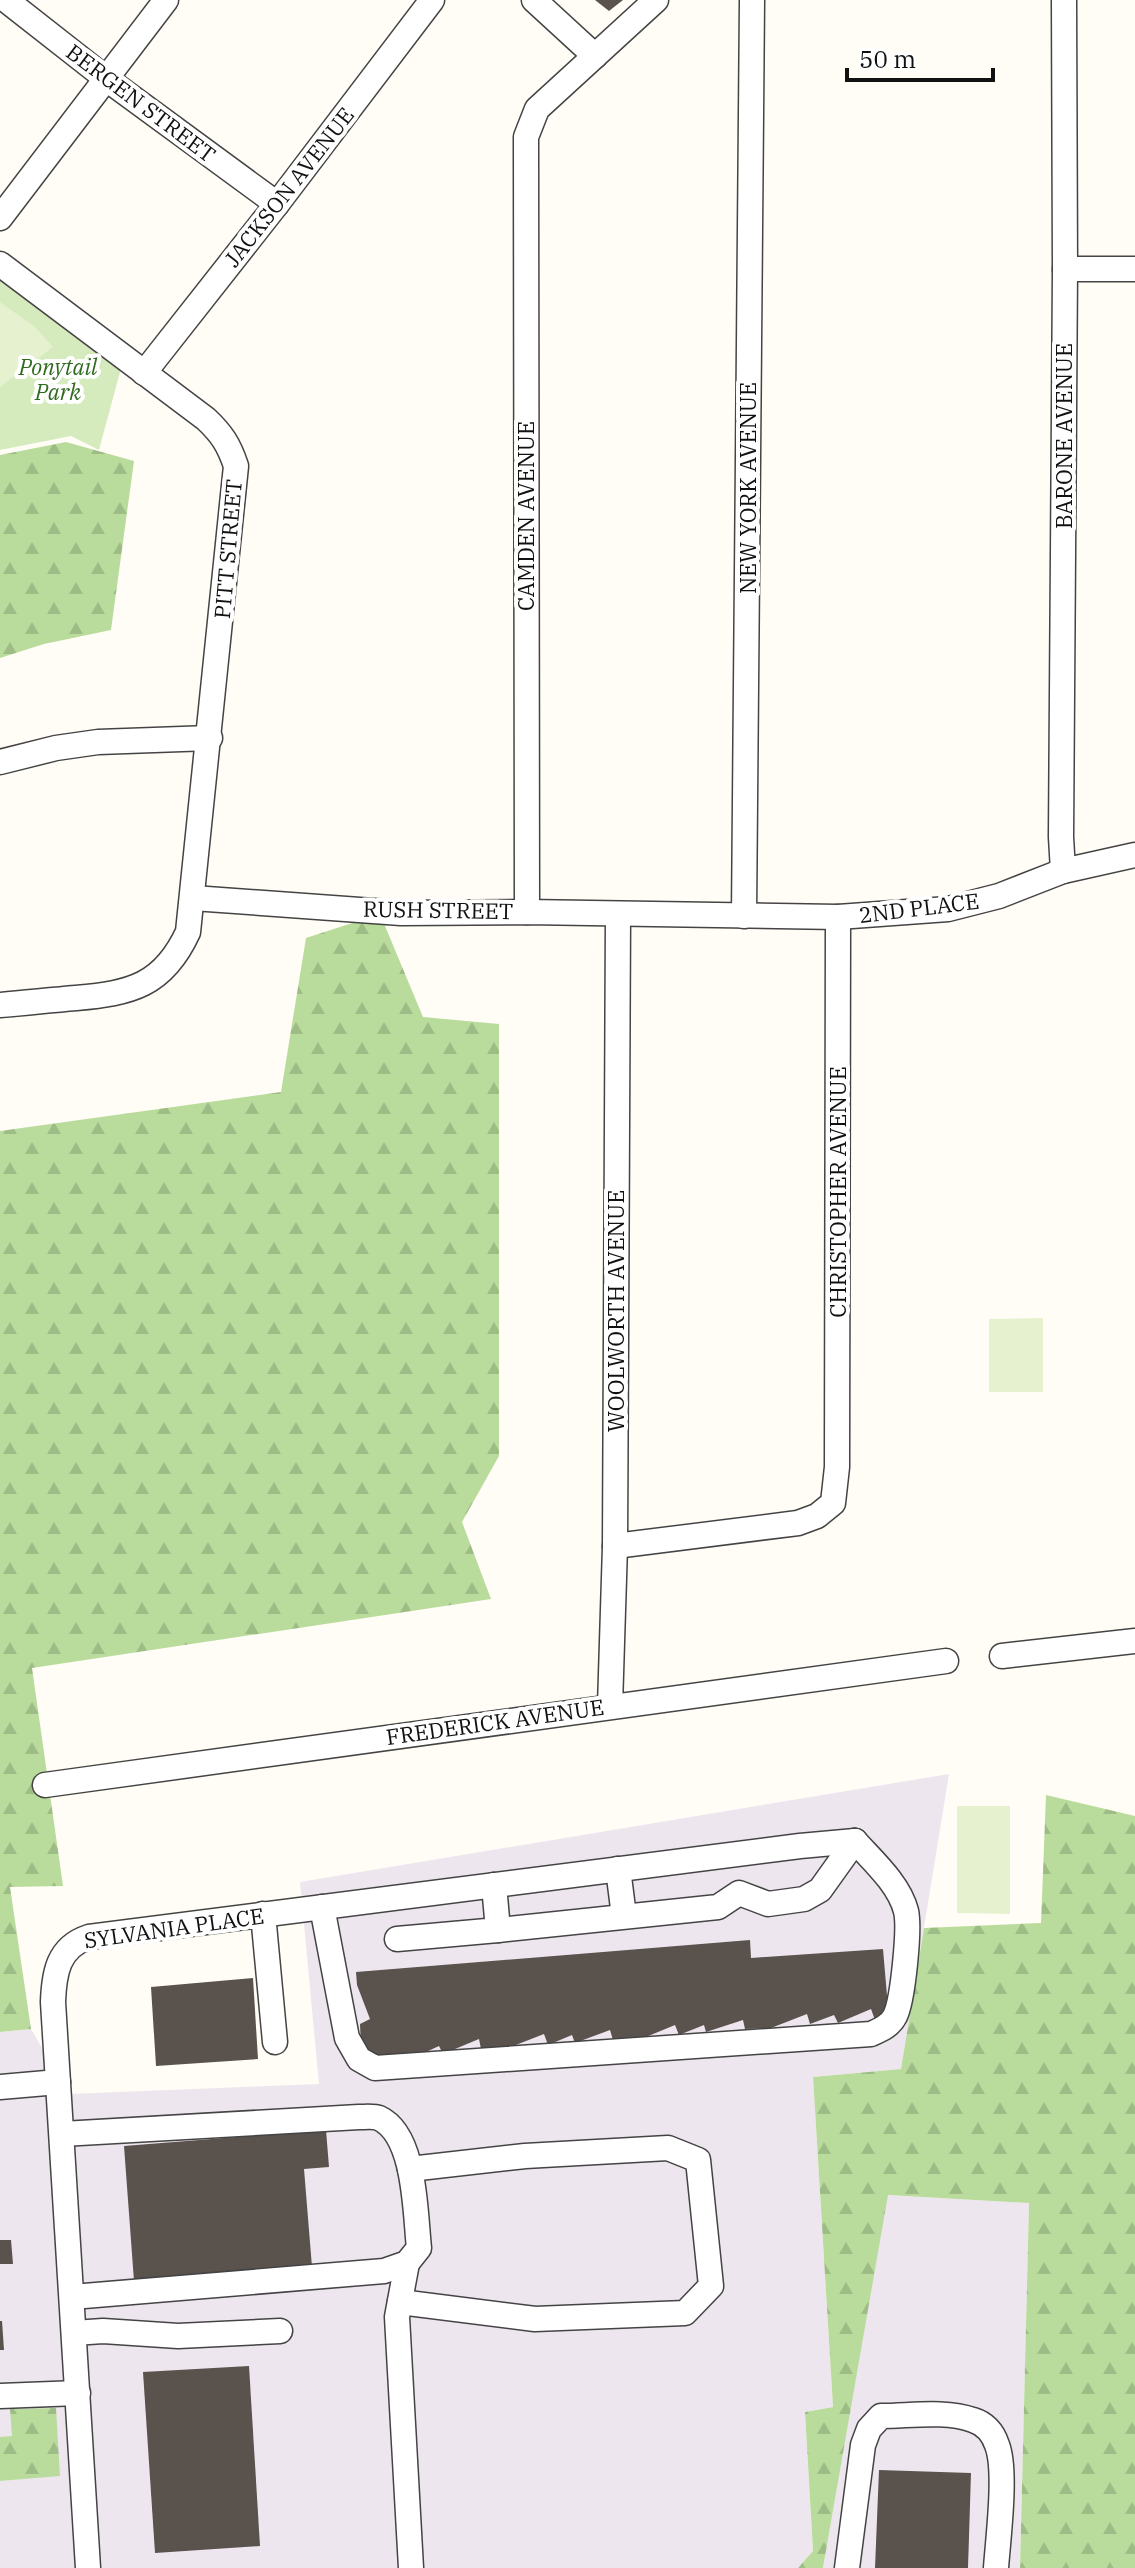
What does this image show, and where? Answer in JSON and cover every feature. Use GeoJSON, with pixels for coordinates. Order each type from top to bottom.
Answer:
{"type":"FeatureCollection","features":[{"type":"Feature","properties":{"kind":"street","name":"BERGEN STREET"},"geometry":{"type":"LineString","coordinates":[[6,0],[108,80],[277,204]]}},
{"type":"Feature","properties":{"kind":"street"},"geometry":{"type":"LineString","coordinates":[[0,218],[166,0]]}},
{"type":"Feature","properties":{"kind":"street","name":"JACKSON AVENUE"},"geometry":{"type":"LineString","coordinates":[[144,373],[432,0]]}},
{"type":"Feature","properties":{"kind":"street"},"geometry":{"type":"LineString","coordinates":[[534,0],[595,56],[656,0]]}},
{"type":"Feature","properties":{"kind":"street","name":"NEW YORK AVENUE"},"geometry":{"type":"LineString","coordinates":[[744,916],[752,0]]}},
{"type":"Feature","properties":{"kind":"street","name":"BARONE AVENUE"},"geometry":{"type":"LineString","coordinates":[[1063,871],[1064,0]]}},
{"type":"Feature","properties":{"kind":"street","name":"CAMDEN AVENUE"},"geometry":{"type":"LineString","coordinates":[[527,912],[526,137],[537,109],[595,56]]}},
{"type":"Feature","properties":{"kind":"street","name":"PITT STREET"},"geometry":{"type":"LineString","coordinates":[[0,264],[222,434],[236,466],[188,932],[180,950],[161,972],[137,988],[108,995],[0,1005]]}},
{"type":"Feature","properties":{"kind":"street"},"geometry":{"type":"LineString","coordinates":[[1065,269],[1135,269]]}},
{"type":"Feature","properties":{"kind":"street"},"geometry":{"type":"LineString","coordinates":[[0,762],[56,748],[98,742],[210,738]]}},
{"type":"Feature","properties":{"kind":"street","name":"2ND PLACE"},"geometry":{"type":"LineString","coordinates":[[744,916],[838,917],[948,909],[1019,890],[1063,871],[1135,855]]}},
{"type":"Feature","properties":{"kind":"street","name":"RUSH STREET"},"geometry":{"type":"LineString","coordinates":[[193,898],[401,913],[744,916]]}},
{"type":"Feature","properties":{"kind":"street","name":"WOOLWORTH AVENUE"},"geometry":{"type":"LineString","coordinates":[[610,1706],[615,1546],[618,915]]}},
{"type":"Feature","properties":{"kind":"street","name":"CHRISTOPHER AVENUE"},"geometry":{"type":"LineString","coordinates":[[615,1546],[798,1523],[817,1516],[833,1503],[837,1467],[838,917]]}},
{"type":"Feature","properties":{"kind":"street"},"geometry":{"type":"LineString","coordinates":[[1002,1656],[1135,1641]]}},
{"type":"Feature","properties":{"kind":"street","name":"FREDERICK AVENUE"},"geometry":{"type":"LineString","coordinates":[[45,1785],[946,1661]]}},
{"type":"Feature","properties":{"kind":"street"},"geometry":{"type":"LineString","coordinates":[[322,1907],[347,2038],[359,2059],[375,2068],[871,2034],[887,2026],[895,2016],[909,1936],[906,1909],[886,1876],[855,1841],[820,1890],[804,1899],[768,1904],[739,1893],[718,1907],[397,1939]]}},
{"type":"Feature","properties":{"kind":"street","name":"SYLVANIA PLACE"},"geometry":{"type":"LineString","coordinates":[[88,2568],[54,1979],[63,1955],[75,1941],[263,1914],[855,1841]]}},
{"type":"Feature","properties":{"kind":"street"},"geometry":{"type":"LineString","coordinates":[[618,1869],[624,1916]]}},
{"type":"Feature","properties":{"kind":"street"},"geometry":{"type":"LineString","coordinates":[[494,1885],[498,1930]]}},
{"type":"Feature","properties":{"kind":"street"},"geometry":{"type":"LineString","coordinates":[[263,1914],[275,2042]]}},
{"type":"Feature","properties":{"kind":"street"},"geometry":{"type":"LineString","coordinates":[[0,2087],[58,2082]]}},
{"type":"Feature","properties":{"kind":"street"},"geometry":{"type":"LineString","coordinates":[[62,2134],[378,2118],[394,2131],[409,2159],[419,2248],[395,2267],[72,2297]]}},
{"type":"Feature","properties":{"kind":"street"},"geometry":{"type":"LineString","coordinates":[[400,2302],[535,2319],[685,2313],[711,2286],[698,2160],[668,2148],[525,2156],[410,2169]]}},
{"type":"Feature","properties":{"kind":"street"},"geometry":{"type":"LineString","coordinates":[[395,2267],[400,2302],[397,2317],[411,2568]]}},
{"type":"Feature","properties":{"kind":"street"},"geometry":{"type":"LineString","coordinates":[[74,2333],[103,2331],[178,2336],[280,2331]]}},
{"type":"Feature","properties":{"kind":"street"},"geometry":{"type":"LineString","coordinates":[[0,2396],[78,2393]]}},
{"type":"Feature","properties":{"kind":"street"},"geometry":{"type":"LineString","coordinates":[[847,2568],[863,2445],[869,2429],[881,2416],[929,2416],[975,2420],[988,2429],[999,2448],[996,2568]]}},
{"type":"Feature","properties":{"kind":"shaded area"},"geometry":{"type":"Polygon","coordinates":[[[949,1774],[901,2069],[813,2077],[833,2407],[805,2412],[813,2552],[798,2568],[0,2568],[0,2481],[59,2475],[12,2437],[0,2437],[0,2032],[31,2029],[69,2094],[319,2084],[300,1882],[949,1774]]]}},
{"type":"Feature","properties":{"kind":"shaded area"},"geometry":{"type":"Polygon","coordinates":[[[887,2195],[1029,2203],[1020,2568],[823,2568],[887,2195]]]}},
{"type":"Feature","properties":{"kind":"green space","name":"Ponytail Park"},"geometry":{"type":"Polygon","coordinates":[[[0,266],[124,357],[99,450],[71,436],[0,450],[0,266]]]}},
{"type":"Feature","properties":{"kind":"green space"},"geometry":{"type":"Polygon","coordinates":[[[0,302],[35,327],[53,347],[0,387],[0,302]]]}},
{"type":"Feature","properties":{"kind":"green space"},"geometry":{"type":"Polygon","coordinates":[[[66,442],[134,461],[111,630],[44,644],[0,658],[0,455],[66,442]]]}},
{"type":"Feature","properties":{"kind":"green space"},"geometry":{"type":"Polygon","coordinates":[[[380,914],[423,1017],[499,1024],[499,1456],[462,1522],[491,1599],[32,1668],[63,1886],[10,1887],[31,2029],[0,2032],[0,1131],[281,1092],[306,938],[380,914]]]}},
{"type":"Feature","properties":{"kind":"green space"},"geometry":{"type":"Polygon","coordinates":[[[1043,1318],[1043,1392],[989,1392],[989,1319],[1043,1318]]]}},
{"type":"Feature","properties":{"kind":"green space"},"geometry":{"type":"Polygon","coordinates":[[[1046,1795],[1135,1816],[1135,2568],[1020,2568],[1029,2203],[888,2195],[823,2568],[798,2568],[813,2551],[805,2412],[833,2407],[813,2077],[901,2069],[924,1928],[1041,1923],[1046,1795]]]}},
{"type":"Feature","properties":{"kind":"green space"},"geometry":{"type":"Polygon","coordinates":[[[957,1806],[1010,1806],[1010,1914],[957,1913],[957,1806]]]}},
{"type":"Feature","properties":{"kind":"green space"},"geometry":{"type":"Polygon","coordinates":[[[56,2408],[60,2476],[0,2481],[0,2437],[12,2436],[10,2409],[56,2408]]]}},
{"type":"Feature","properties":{"kind":"building"},"geometry":{"type":"Polygon","coordinates":[[[595,0],[623,0],[609,11],[595,0]]]}},
{"type":"Feature","properties":{"kind":"building"},"geometry":{"type":"Polygon","coordinates":[[[750,1940],[751,1958],[883,1949],[889,2019],[875,2020],[871,2009],[838,2023],[834,2015],[810,2024],[807,2014],[771,2028],[745,2029],[743,2020],[706,2032],[704,2025],[679,2035],[675,2025],[641,2039],[613,2040],[610,2030],[575,2043],[572,2035],[548,2045],[544,2034],[508,2048],[481,2049],[479,2039],[443,2054],[439,2046],[415,2057],[375,2059],[361,2047],[360,2024],[370,2019],[357,1985],[356,1972],[750,1940]]]}},
{"type":"Feature","properties":{"kind":"building"},"geometry":{"type":"Polygon","coordinates":[[[253,1978],[258,2059],[156,2066],[151,1987],[253,1978]]]}},
{"type":"Feature","properties":{"kind":"building"},"geometry":{"type":"Polygon","coordinates":[[[326,2130],[329,2167],[304,2169],[312,2267],[134,2281],[124,2146],[326,2130]]]}},
{"type":"Feature","properties":{"kind":"building"},"geometry":{"type":"Polygon","coordinates":[[[0,2240],[11,2240],[13,2264],[0,2264],[0,2240]]]}},
{"type":"Feature","properties":{"kind":"building"},"geometry":{"type":"Polygon","coordinates":[[[2,2321],[4,2350],[0,2350],[2,2321]]]}},
{"type":"Feature","properties":{"kind":"building"},"geometry":{"type":"Polygon","coordinates":[[[249,2366],[260,2546],[155,2553],[143,2372],[249,2366]]]}},
{"type":"Feature","properties":{"kind":"building"},"geometry":{"type":"Polygon","coordinates":[[[879,2470],[971,2473],[968,2568],[875,2568],[879,2470]]]}}]}
